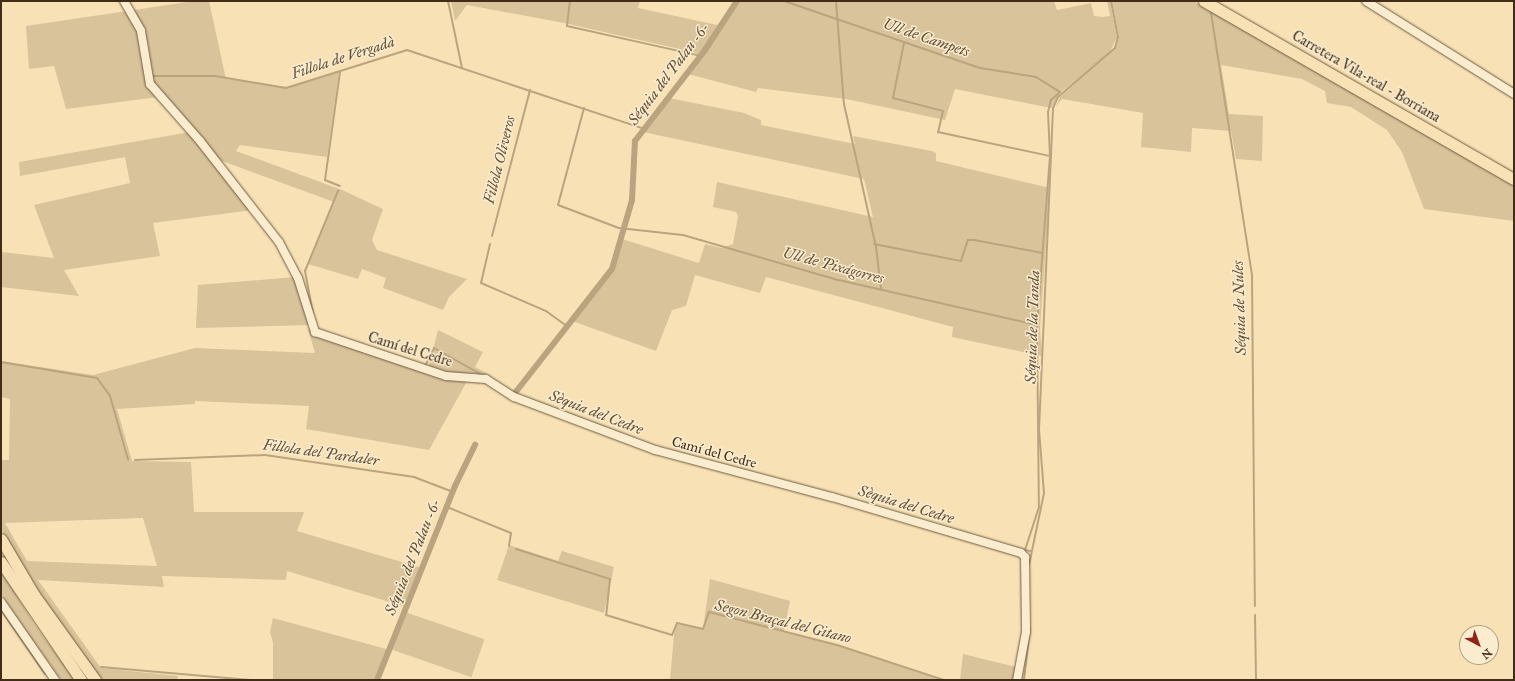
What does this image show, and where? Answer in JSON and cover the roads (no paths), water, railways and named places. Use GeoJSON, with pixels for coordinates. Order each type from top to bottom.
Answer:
{"type":"FeatureCollection","features":[{"type":"Feature","properties":{"kind":"main road","name":"Carretera Vila-real - Borriana"},"geometry":{"type":"LineString","coordinates":[[1204,1],[1514,179]]}},
{"type":"Feature","properties":{"kind":"main road"},"geometry":{"type":"LineString","coordinates":[[1,539],[34,595],[95,680]]}},
{"type":"Feature","properties":{"kind":"main road"},"geometry":{"type":"LineString","coordinates":[[1,562],[81,680]]}},
{"type":"Feature","properties":{"kind":"street","name":"Camí del Cedre"},"geometry":{"type":"LineString","coordinates":[[124,1],[141,31],[150,84],[200,141],[279,242],[298,278],[315,332],[446,376],[486,379],[514,397],[655,450],[832,497],[1021,553],[1025,557],[1026,632],[1017,680]]}},
{"type":"Feature","properties":{"kind":"street"},"geometry":{"type":"LineString","coordinates":[[1366,1],[1514,94]]}},
{"type":"Feature","properties":{"kind":"street"},"geometry":{"type":"LineString","coordinates":[[1,602],[55,680]]}},
{"type":"Feature","properties":{"kind":"waterway"},"geometry":{"type":"LineString","coordinates":[[448,1],[462,68]]}},
{"type":"Feature","properties":{"kind":"waterway"},"geometry":{"type":"LineString","coordinates":[[570,1],[567,26],[701,56]]}},
{"type":"Feature","properties":{"kind":"waterway","name":"Séquia del Palau -6-"},"geometry":{"type":"LineString","coordinates":[[515,393],[612,269],[632,200],[635,141],[705,50],[737,1]]}},
{"type":"Feature","properties":{"kind":"waterway","name":"Séquia de la Tanda"},"geometry":{"type":"LineString","coordinates":[[784,1],[980,68],[1036,77],[1060,92],[1051,100],[1048,112],[1050,156],[1037,326],[1039,507],[1025,550]]}},
{"type":"Feature","properties":{"kind":"waterway"},"geometry":{"type":"LineString","coordinates":[[836,1],[844,104],[876,247],[881,289]]}},
{"type":"Feature","properties":{"kind":"waterway","name":"Séquia de la Tanda"},"geometry":{"type":"LineString","coordinates":[[1029,565],[1044,493],[1039,430],[1053,108],[1058,97],[1115,48],[1118,37],[1111,1]]}},
{"type":"Feature","properties":{"kind":"waterway","name":"Fillola de Vergadà"},"geometry":{"type":"LineString","coordinates":[[135,13],[146,39]]}},
{"type":"Feature","properties":{"kind":"waterway","name":"Séquia de Nules"},"geometry":{"type":"LineString","coordinates":[[1211,13],[1252,276],[1255,606]]}},
{"type":"Feature","properties":{"kind":"waterway","name":"Ull de Campets"},"geometry":{"type":"LineString","coordinates":[[904,43],[893,98],[943,111],[938,132],[1050,156]]}},
{"type":"Feature","properties":{"kind":"waterway","name":"Fillola de Vergadà"},"geometry":{"type":"LineString","coordinates":[[152,76],[215,76],[286,88],[407,50],[644,129]]}},
{"type":"Feature","properties":{"kind":"waterway","name":"Sèquia del Cedre"},"geometry":{"type":"LineString","coordinates":[[340,72],[325,180],[340,186]]}},
{"type":"Feature","properties":{"kind":"waterway","name":"Fillola Oliveros"},"geometry":{"type":"LineString","coordinates":[[492,236],[530,90]]}},
{"type":"Feature","properties":{"kind":"waterway","name":"Ull de Pixágorres"},"geometry":{"type":"LineString","coordinates":[[584,108],[558,205],[619,228],[683,235],[834,279],[1036,325]]}},
{"type":"Feature","properties":{"kind":"waterway","name":"Sèquia del Cedre"},"geometry":{"type":"LineString","coordinates":[[313,314],[305,271],[338,191]]}},
{"type":"Feature","properties":{"kind":"waterway"},"geometry":{"type":"LineString","coordinates":[[874,244],[961,261],[968,240],[1043,253]]}},
{"type":"Feature","properties":{"kind":"waterway","name":"Fillola Oliveros"},"geometry":{"type":"LineString","coordinates":[[490,244],[481,283],[546,311],[567,326]]}},
{"type":"Feature","properties":{"kind":"waterway","name":"Sèquia del Cedre"},"geometry":{"type":"LineString","coordinates":[[425,366],[434,348],[516,394]]}},
{"type":"Feature","properties":{"kind":"waterway","name":"Fillola del Pardaler"},"geometry":{"type":"LineString","coordinates":[[1,362],[97,378],[110,396],[128,459]]}},
{"type":"Feature","properties":{"kind":"waterway","name":"Sèquia del Cedre"},"geometry":{"type":"LineString","coordinates":[[529,399],[622,434]]}},
{"type":"Feature","properties":{"kind":"waterway","name":"Séquia del Palau -6-"},"geometry":{"type":"LineString","coordinates":[[377,680],[455,486],[475,445]]}},
{"type":"Feature","properties":{"kind":"waterway","name":"Fillola del Pardaler"},"geometry":{"type":"LineString","coordinates":[[135,460],[265,455],[414,477],[453,492]]}},
{"type":"Feature","properties":{"kind":"waterway","name":"Segon Braçal del Gitano"},"geometry":{"type":"LineString","coordinates":[[447,507],[511,533],[509,546]]}},
{"type":"Feature","properties":{"kind":"waterway","name":"Segon Braçal del Gitano"},"geometry":{"type":"LineString","coordinates":[[516,549],[610,579],[606,615],[672,635],[677,623],[703,629],[709,612],[837,645],[944,680]]}},
{"type":"Feature","properties":{"kind":"waterway","name":"Sèquia del Cedre"},"geometry":{"type":"LineString","coordinates":[[1020,549],[1031,551]]}},
{"type":"Feature","properties":{"kind":"waterway"},"geometry":{"type":"LineString","coordinates":[[1,610],[45,674]]}},
{"type":"Feature","properties":{"kind":"waterway","name":"Séquia de Nules"},"geometry":{"type":"LineString","coordinates":[[1255,615],[1256,680]]}},
{"type":"Feature","properties":{"kind":"waterway","name":"Séquia de la Tanda"},"geometry":{"type":"LineString","coordinates":[[1024,680],[1030,628]]}},
{"type":"Feature","properties":{"kind":"waterway"},"geometry":{"type":"LineString","coordinates":[[101,667],[250,680]]}}]}
